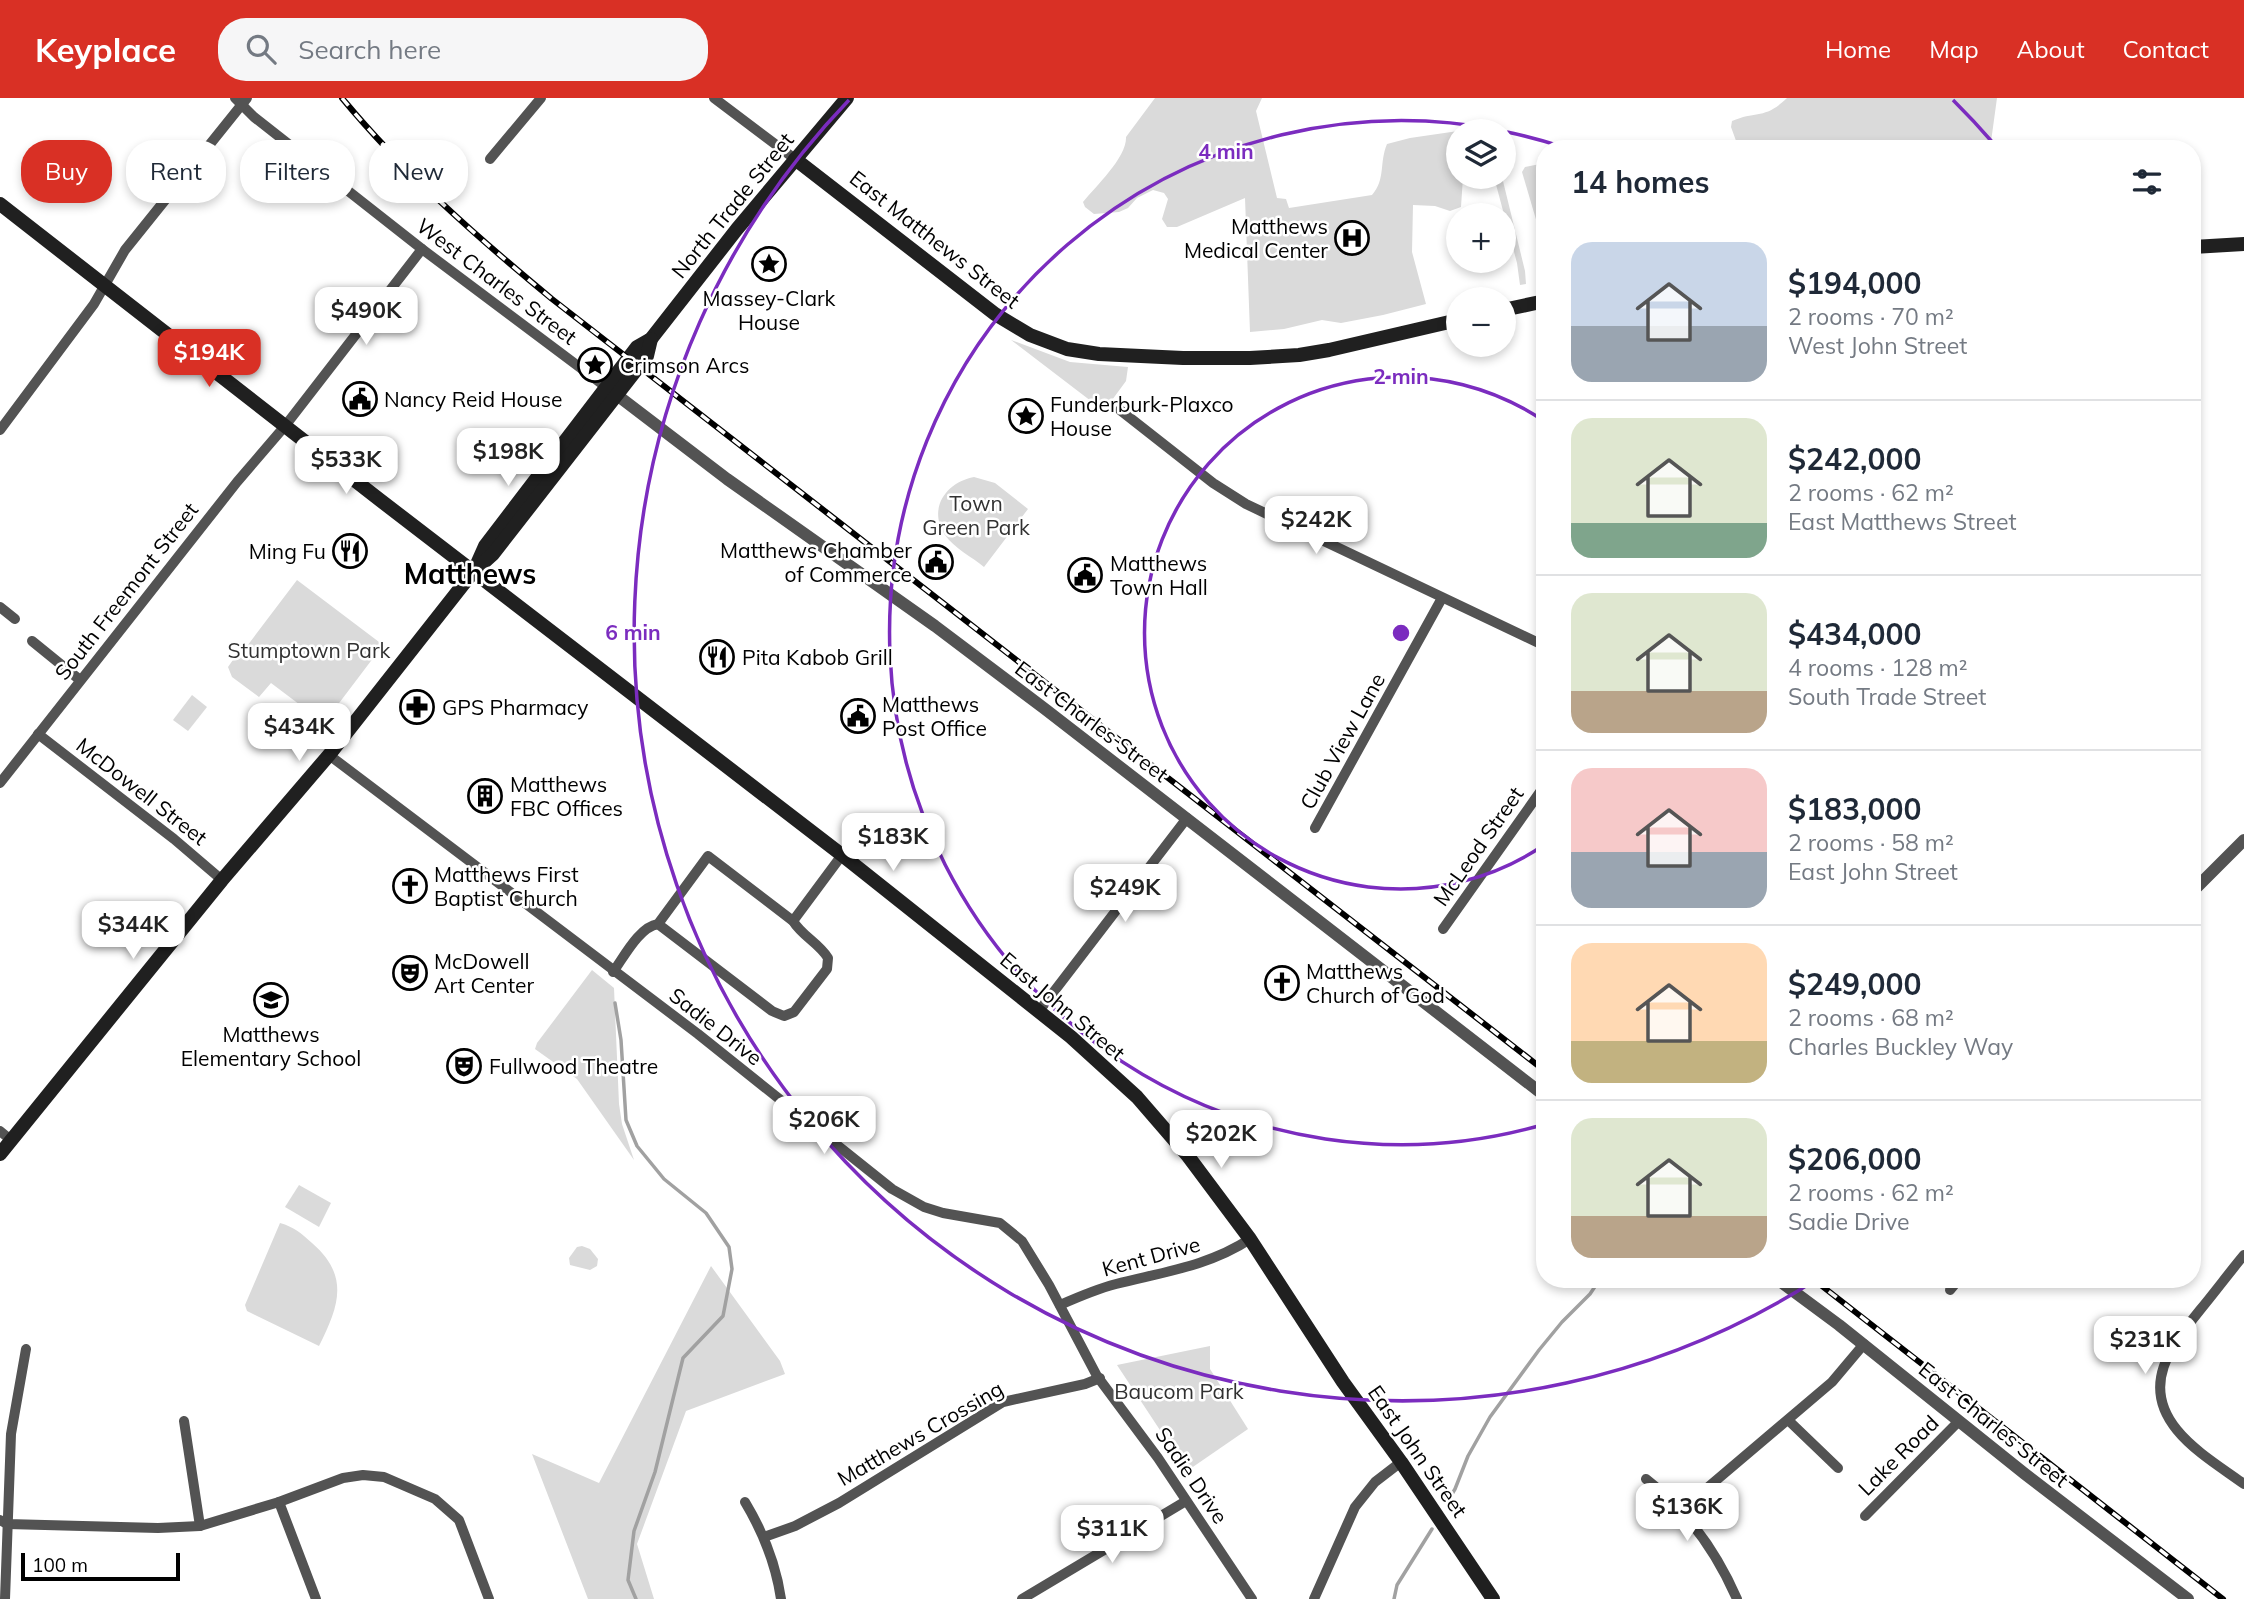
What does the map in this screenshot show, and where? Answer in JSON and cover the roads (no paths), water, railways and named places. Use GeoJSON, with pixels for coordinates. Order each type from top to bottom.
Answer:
{"type":"FeatureCollection","features":[{"type":"Feature","properties":{"kind":"main road","name":"North Trade Street"},"geometry":{"type":"LineString","coordinates":[[0,1154],[5,1135],[329,755],[473,572],[493,554],[612,391],[648,356],[651,339],[847,98]]}},
{"type":"Feature","properties":{"kind":"main road","name":"East Matthews Street"},"geometry":{"type":"LineString","coordinates":[[795,159],[995,314],[1023,332],[1054,345],[1082,352],[1141,357],[1250,358],[1329,351],[1446,323]]}},
{"type":"Feature","properties":{"kind":"main road","name":"East John Street"},"geometry":{"type":"LineString","coordinates":[[0,204],[842,855],[1038,1011],[1138,1097],[1188,1156],[1250,1239],[1343,1382],[1401,1462],[1493,1599]]}},
{"type":"Feature","properties":{"kind":"main road"},"geometry":{"type":"LineString","coordinates":[[2201,247],[2244,244]]}},
{"type":"Feature","properties":{"kind":"main road"},"geometry":{"type":"LineString","coordinates":[[1516,307],[1536,303]]}},
{"type":"Feature","properties":{"kind":"street"},"geometry":{"type":"LineString","coordinates":[[490,159],[541,98]]}},
{"type":"Feature","properties":{"kind":"street"},"geometry":{"type":"LineString","coordinates":[[714,98],[795,159]]}},
{"type":"Feature","properties":{"kind":"street"},"geometry":{"type":"LineString","coordinates":[[0,430],[94,304],[125,250],[241,100]]}},
{"type":"Feature","properties":{"kind":"street","name":"West Charles Street"},"geometry":{"type":"LineString","coordinates":[[241,100],[254,117],[422,249],[612,391]]}},
{"type":"Feature","properties":{"kind":"street","name":"South Freemont Street"},"geometry":{"type":"LineString","coordinates":[[0,783],[237,482],[285,426],[422,249]]}},
{"type":"Feature","properties":{"kind":"street","name":"East Charles Street"},"geometry":{"type":"LineString","coordinates":[[612,391],[727,479],[937,628],[1536,1089]]}},
{"type":"Feature","properties":{"kind":"street"},"geometry":{"type":"LineString","coordinates":[[1120,410],[1232,496],[1536,642]]}},
{"type":"Feature","properties":{"kind":"street","name":"Club View Lane"},"geometry":{"type":"LineString","coordinates":[[1315,828],[1442,598]]}},
{"type":"Feature","properties":{"kind":"street"},"geometry":{"type":"LineString","coordinates":[[0,607],[15,619]]}},
{"type":"Feature","properties":{"kind":"street"},"geometry":{"type":"LineString","coordinates":[[32,641],[80,680]]}},
{"type":"Feature","properties":{"kind":"street","name":"McDowell Street"},"geometry":{"type":"LineString","coordinates":[[38,734],[174,839],[222,880]]}},
{"type":"Feature","properties":{"kind":"street","name":"Sadie Drive"},"geometry":{"type":"LineString","coordinates":[[329,755],[698,1034],[892,1189],[924,1207],[943,1213],[996,1221],[1006,1226],[1022,1241],[1100,1378],[1252,1599]]}},
{"type":"Feature","properties":{"kind":"street","name":"McLeod Street"},"geometry":{"type":"LineString","coordinates":[[1443,929],[1536,798]]}},
{"type":"Feature","properties":{"kind":"street"},"geometry":{"type":"LineString","coordinates":[[1038,1011],[1187,818]]}},
{"type":"Feature","properties":{"kind":"street"},"geometry":{"type":"LineString","coordinates":[[2201,883],[2244,840]]}},
{"type":"Feature","properties":{"kind":"street"},"geometry":{"type":"LineString","coordinates":[[793,921],[842,855]]}},
{"type":"Feature","properties":{"kind":"street"},"geometry":{"type":"LineString","coordinates":[[613,972],[645,930],[658,924],[708,856],[793,921],[798,930],[822,948],[828,958],[827,969],[794,1012],[784,1016],[772,1011],[658,924]]}},
{"type":"Feature","properties":{"kind":"street","name":"Kent Drive"},"geometry":{"type":"LineString","coordinates":[[1059,1304],[1113,1285],[1221,1257],[1250,1239]]}},
{"type":"Feature","properties":{"kind":"street"},"geometry":{"type":"LineString","coordinates":[[2244,1255],[2172,1345],[2160,1379],[2167,1413],[2177,1431],[2244,1484]]}},
{"type":"Feature","properties":{"kind":"street","name":"East Charles Street"},"geometry":{"type":"LineString","coordinates":[[1792,1288],[2188,1599]]}},
{"type":"Feature","properties":{"kind":"street"},"geometry":{"type":"LineString","coordinates":[[1680,1511],[1832,1382],[1864,1345]]}},
{"type":"Feature","properties":{"kind":"street"},"geometry":{"type":"LineString","coordinates":[[5,1599],[2,1524],[11,1434],[26,1349]]}},
{"type":"Feature","properties":{"kind":"street","name":"Matthews Crossing"},"geometry":{"type":"LineString","coordinates":[[764,1537],[795,1526],[839,1503],[1003,1402],[1085,1384],[1100,1378]]}},
{"type":"Feature","properties":{"kind":"street"},"geometry":{"type":"LineString","coordinates":[[1788,1420],[1838,1468]]}},
{"type":"Feature","properties":{"kind":"street"},"geometry":{"type":"LineString","coordinates":[[184,1421],[200,1526]]}},
{"type":"Feature","properties":{"kind":"street","name":"Lake Road"},"geometry":{"type":"LineString","coordinates":[[1865,1516],[1959,1421]]}},
{"type":"Feature","properties":{"kind":"street"},"geometry":{"type":"LineString","coordinates":[[1314,1599],[1355,1507],[1375,1482],[1401,1462]]}},
{"type":"Feature","properties":{"kind":"street"},"geometry":{"type":"LineString","coordinates":[[2,1524],[158,1528],[200,1526],[279,1502],[343,1478],[384,1476],[435,1499],[459,1520],[489,1599]]}},
{"type":"Feature","properties":{"kind":"street"},"geometry":{"type":"LineString","coordinates":[[1646,1479],[1669,1498],[1713,1549],[1737,1599]]}},
{"type":"Feature","properties":{"kind":"street"},"geometry":{"type":"LineString","coordinates":[[1022,1599],[1186,1501]]}},
{"type":"Feature","properties":{"kind":"street"},"geometry":{"type":"LineString","coordinates":[[279,1502],[316,1599]]}},
{"type":"Feature","properties":{"kind":"street"},"geometry":{"type":"LineString","coordinates":[[745,1502],[764,1537],[777,1576],[781,1599]]}},
{"type":"Feature","properties":{"kind":"waterway"},"geometry":{"type":"LineString","coordinates":[[615,1003],[621,1040],[626,1120],[637,1146],[664,1179],[706,1213],[729,1247],[732,1269],[723,1316],[683,1358],[655,1472],[634,1531],[628,1580],[636,1599]]}},
{"type":"Feature","properties":{"kind":"waterway"},"geometry":{"type":"LineString","coordinates":[[1449,1499],[1468,1456],[1490,1417],[1539,1350],[1594,1288]]}},
{"type":"Feature","properties":{"kind":"waterway"},"geometry":{"type":"LineString","coordinates":[[1394,1599],[1397,1585],[1432,1529]]}},
{"type":"Feature","properties":{"kind":"railway"},"geometry":{"type":"LineString","coordinates":[[342,98],[390,152],[442,203],[552,299],[1536,1064]]}},
{"type":"Feature","properties":{"kind":"railway"},"geometry":{"type":"LineString","coordinates":[[1825,1288],[2223,1599]]}},
{"type":"Feature","properties":{"kind":"place","name":"Matthews Medical Center"},"geometry":{"type":"Point","coordinates":[1352,238]}},
{"type":"Feature","properties":{"kind":"place","name":"Massey-Clark House"},"geometry":{"type":"Point","coordinates":[769,264]}},
{"type":"Feature","properties":{"kind":"place","name":"Crimson Arcs"},"geometry":{"type":"Point","coordinates":[595,365]}},
{"type":"Feature","properties":{"kind":"place","name":"Nancy Reid House"},"geometry":{"type":"Point","coordinates":[360,399]}},
{"type":"Feature","properties":{"kind":"place","name":"Funderburk-Plaxco House"},"geometry":{"type":"Point","coordinates":[1026,416]}},
{"type":"Feature","properties":{"kind":"place","name":"Ming Fu"},"geometry":{"type":"Point","coordinates":[350,551]}},
{"type":"Feature","properties":{"kind":"place","name":"Matthews Chamber of Commerce"},"geometry":{"type":"Point","coordinates":[936,562]}},
{"type":"Feature","properties":{"kind":"place","name":"Matthews Town Hall"},"geometry":{"type":"Point","coordinates":[1085,575]}},
{"type":"Feature","properties":{"kind":"place","name":"Pita Kabob Grill"},"geometry":{"type":"Point","coordinates":[717,657]}},
{"type":"Feature","properties":{"kind":"place","name":"GPS Pharmacy"},"geometry":{"type":"Point","coordinates":[417,707]}},
{"type":"Feature","properties":{"kind":"place","name":"Matthews Post Office"},"geometry":{"type":"Point","coordinates":[858,716]}},
{"type":"Feature","properties":{"kind":"place","name":"Matthews FBC Offices"},"geometry":{"type":"Point","coordinates":[485,796]}},
{"type":"Feature","properties":{"kind":"place","name":"Matthews First Baptist Church"},"geometry":{"type":"Point","coordinates":[410,886]}},
{"type":"Feature","properties":{"kind":"place","name":"McDowell Art Center"},"geometry":{"type":"Point","coordinates":[410,973]}},
{"type":"Feature","properties":{"kind":"place","name":"Matthews Church of God"},"geometry":{"type":"Point","coordinates":[1282,983]}},
{"type":"Feature","properties":{"kind":"place","name":"Matthews Elementary School"},"geometry":{"type":"Point","coordinates":[271,1000]}},
{"type":"Feature","properties":{"kind":"place","name":"Fullwood Theatre"},"geometry":{"type":"Point","coordinates":[464,1066]}},
{"type":"Feature","properties":{"kind":"district","name":"Matthews"},"geometry":{"type":"Point","coordinates":[470,573]}},
{"type":"Feature","properties":{"kind":"park label","name":"Town Green Park"},"geometry":{"type":"Point","coordinates":[976,515]}},
{"type":"Feature","properties":{"kind":"park label","name":"Stumptown Park"},"geometry":{"type":"Point","coordinates":[309,650]}},
{"type":"Feature","properties":{"kind":"park label","name":"Baucom Park"},"geometry":{"type":"Point","coordinates":[1179,1391]}}]}
